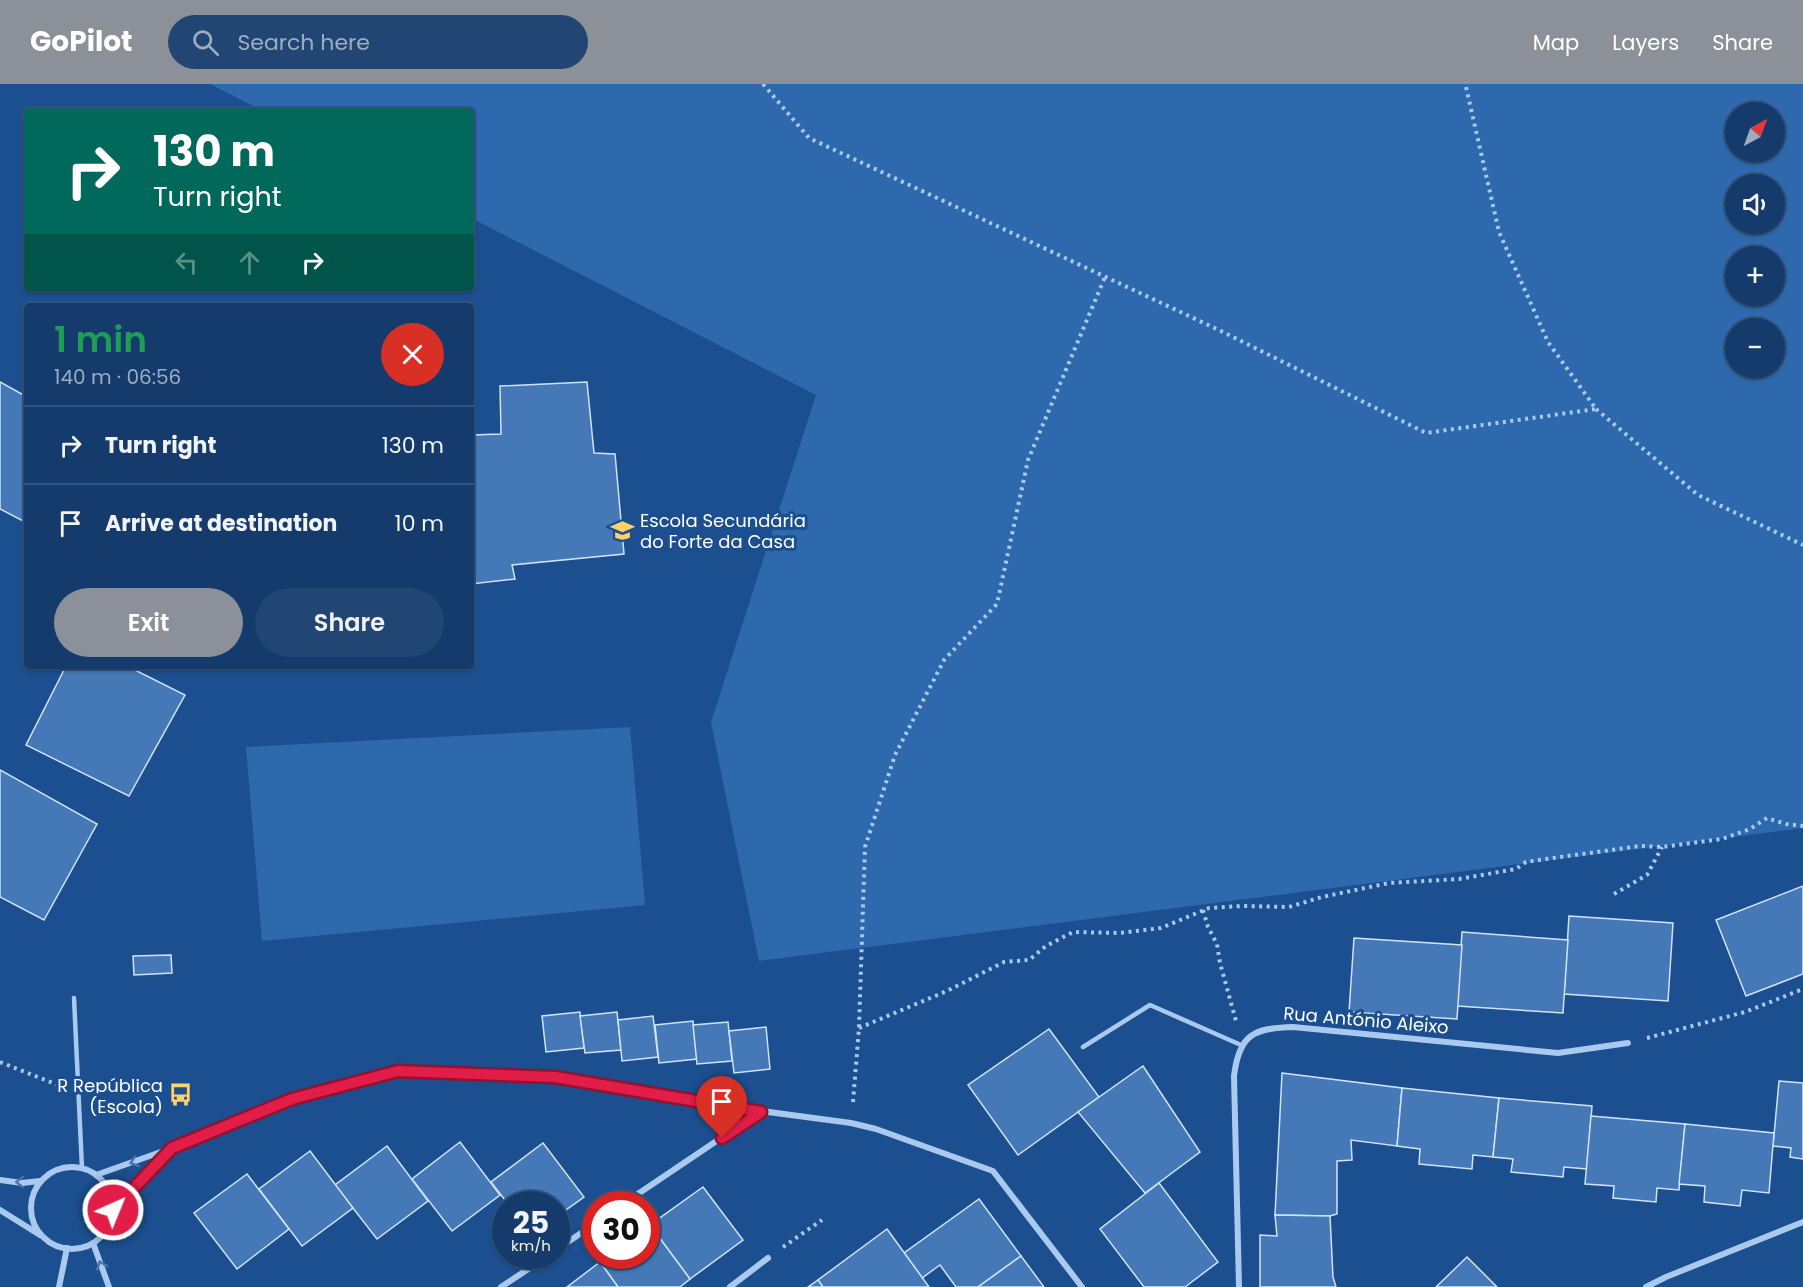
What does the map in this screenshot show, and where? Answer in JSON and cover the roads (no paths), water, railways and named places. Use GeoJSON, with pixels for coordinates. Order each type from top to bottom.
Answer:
{"type":"FeatureCollection","features":[{"type":"Feature","properties":{"kind":"street","name":"Rua António Aleixo"},"geometry":{"type":"LineString","coordinates":[[1241,1045],[1254,1033],[1273,1027],[1558,1053],[1628,1043]]}},
{"type":"Feature","properties":{"kind":"street"},"geometry":{"type":"LineString","coordinates":[[1239,1287],[1234,1076],[1241,1045]]}},
{"type":"Feature","properties":{"kind":"street"},"geometry":{"type":"LineString","coordinates":[[96,1175],[172,1148],[292,1099],[398,1071],[555,1077],[876,1129],[993,1171],[1082,1287]]}},
{"type":"Feature","properties":{"kind":"street"},"geometry":{"type":"LineString","coordinates":[[642,1191],[761,1112]]}},
{"type":"Feature","properties":{"kind":"street"},"geometry":{"type":"LineString","coordinates":[[113,1210],[172,1148]]}},
{"type":"Feature","properties":{"kind":"street"},"geometry":{"type":"LineString","coordinates":[[0,1210],[44,1238],[55,1245],[80,1248],[93,1244],[110,1224],[113,1210],[112,1197],[106,1185],[96,1175],[82,1168],[71,1166],[49,1173],[40,1181],[31,1204],[34,1223],[44,1238]]}},
{"type":"Feature","properties":{"kind":"street"},"geometry":{"type":"LineString","coordinates":[[0,1180],[22,1183],[40,1181]]}},
{"type":"Feature","properties":{"kind":"street"},"geometry":{"type":"LineString","coordinates":[[1646,1287],[1803,1222]]}},
{"type":"Feature","properties":{"kind":"street"},"geometry":{"type":"LineString","coordinates":[[93,1244],[109,1287]]}},
{"type":"Feature","properties":{"kind":"street"},"geometry":{"type":"LineString","coordinates":[[59,1287],[67,1248]]}},
{"type":"Feature","properties":{"kind":"street"},"geometry":{"type":"LineString","coordinates":[[730,1287],[768,1258]]}},
{"type":"Feature","properties":{"kind":"street"},"geometry":{"type":"LineString","coordinates":[[501,1287],[528,1269]]}},
{"type":"Feature","properties":{"kind":"lane"},"geometry":{"type":"LineString","coordinates":[[74,998],[82,1168]]}},
{"type":"Feature","properties":{"kind":"lane"},"geometry":{"type":"LineString","coordinates":[[1083,1047],[1150,1005],[1241,1045]]}},
{"type":"Feature","properties":{"kind":"place","name":"Escola Secundária do Forte da Casa"},"geometry":{"type":"Point","coordinates":[622,530]}},
{"type":"Feature","properties":{"kind":"place","name":"R República (Escola)"},"geometry":{"type":"Point","coordinates":[181,1095]}}]}
